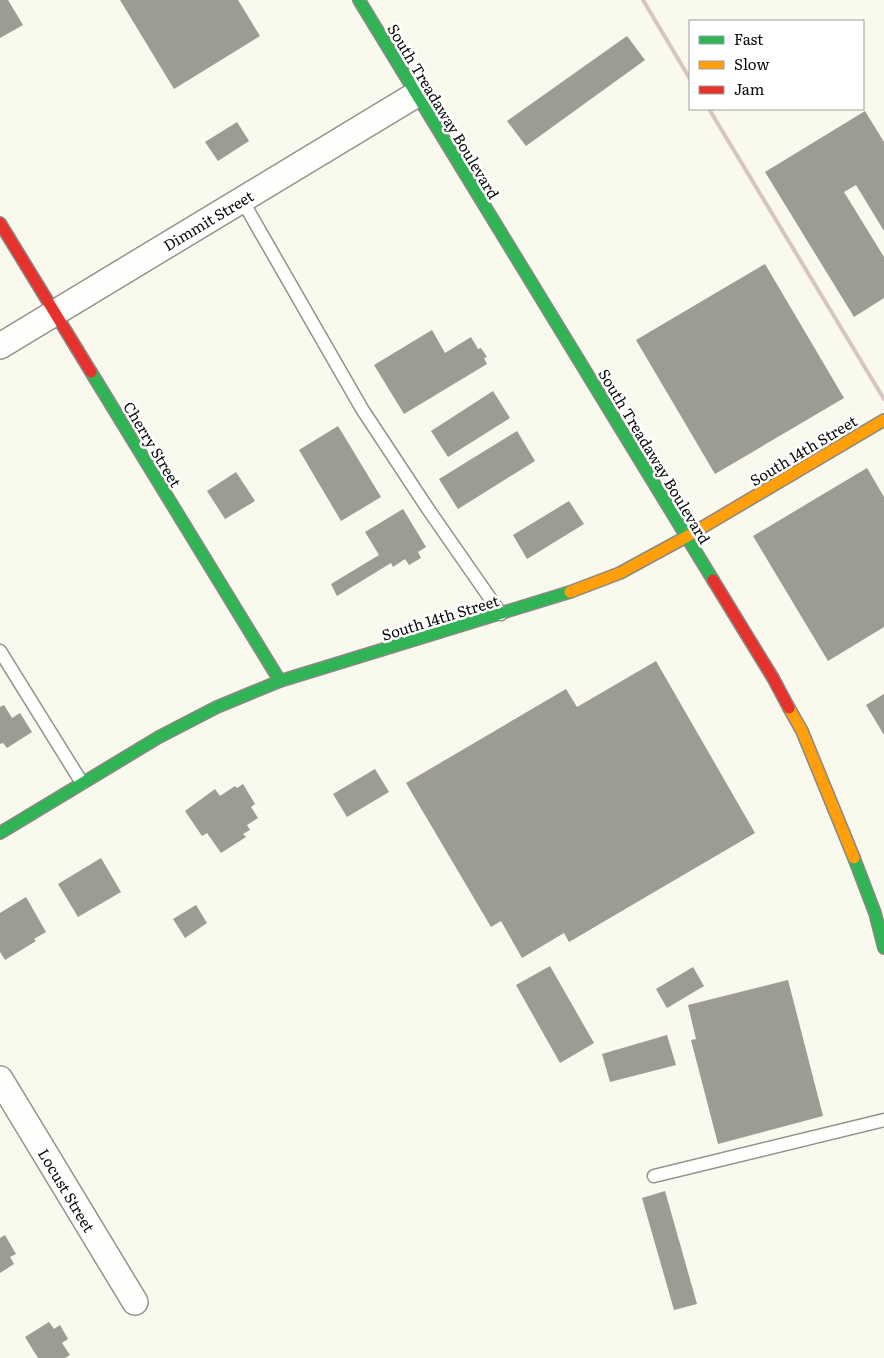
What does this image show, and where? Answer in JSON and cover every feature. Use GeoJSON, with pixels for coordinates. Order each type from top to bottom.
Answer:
{"type":"FeatureCollection","features":[{"type":"Feature","properties":{"kind":"main road","name":"South Treadaway Boulevard"},"geometry":{"type":"LineString","coordinates":[[359,0],[774,678],[802,730],[875,913],[884,948]]}},
{"type":"Feature","properties":{"kind":"main road","name":"Cherry Street"},"geometry":{"type":"LineString","coordinates":[[0,223],[280,681]]}},
{"type":"Feature","properties":{"kind":"main road","name":"South 14th Street"},"geometry":{"type":"LineString","coordinates":[[0,833],[159,737],[217,707],[280,681],[554,598],[620,573],[686,537],[884,420]]}},
{"type":"Feature","properties":{"kind":"street","name":"Dimmit Street"},"geometry":{"type":"LineString","coordinates":[[0,346],[417,94]]}},
{"type":"Feature","properties":{"kind":"street","name":"Locust Street"},"geometry":{"type":"LineString","coordinates":[[0,1079],[135,1302]]}},
{"type":"Feature","properties":{"kind":"lane"},"geometry":{"type":"LineString","coordinates":[[242,200],[362,409],[501,614]]}},
{"type":"Feature","properties":{"kind":"lane"},"geometry":{"type":"LineString","coordinates":[[0,651],[82,783]]}},
{"type":"Feature","properties":{"kind":"lane"},"geometry":{"type":"LineString","coordinates":[[654,1176],[884,1120]]}},
{"type":"Feature","properties":{"kind":"building"},"geometry":{"type":"Polygon","coordinates":[[[0,0],[8,0],[23,25],[0,38],[0,0]]]}},
{"type":"Feature","properties":{"kind":"building"},"geometry":{"type":"Polygon","coordinates":[[[120,0],[238,0],[260,36],[174,89],[120,0]]]}},
{"type":"Feature","properties":{"kind":"building"},"geometry":{"type":"Polygon","coordinates":[[[627,36],[645,60],[526,146],[507,121],[627,36]]]}},
{"type":"Feature","properties":{"kind":"building"},"geometry":{"type":"Polygon","coordinates":[[[865,111],[884,142],[884,231],[856,185],[844,192],[884,257],[884,298],[854,317],[765,172],[865,111]]]}},
{"type":"Feature","properties":{"kind":"building"},"geometry":{"type":"Polygon","coordinates":[[[237,122],[249,141],[218,161],[205,142],[237,122]]]}},
{"type":"Feature","properties":{"kind":"building"},"geometry":{"type":"Polygon","coordinates":[[[765,264],[844,398],[715,474],[636,340],[765,264]]]}},
{"type":"Feature","properties":{"kind":"building"},"geometry":{"type":"Polygon","coordinates":[[[432,330],[445,353],[471,337],[478,349],[481,348],[487,357],[484,358],[487,364],[404,414],[374,365],[432,330]]]}},
{"type":"Feature","properties":{"kind":"building"},"geometry":{"type":"Polygon","coordinates":[[[493,391],[510,418],[448,457],[431,431],[493,391]]]}},
{"type":"Feature","properties":{"kind":"building"},"geometry":{"type":"Polygon","coordinates":[[[338,426],[381,497],[341,521],[299,450],[338,426]]]}},
{"type":"Feature","properties":{"kind":"building"},"geometry":{"type":"Polygon","coordinates":[[[517,431],[535,461],[458,509],[439,479],[517,431]]]}},
{"type":"Feature","properties":{"kind":"building"},"geometry":{"type":"Polygon","coordinates":[[[867,468],[884,497],[884,627],[828,661],[753,536],[867,468]]]}},
{"type":"Feature","properties":{"kind":"building"},"geometry":{"type":"Polygon","coordinates":[[[236,472],[255,501],[225,519],[207,491],[236,472]]]}},
{"type":"Feature","properties":{"kind":"building"},"geometry":{"type":"Polygon","coordinates":[[[569,501],[584,524],[527,559],[513,535],[569,501]]]}},
{"type":"Feature","properties":{"kind":"building"},"geometry":{"type":"Polygon","coordinates":[[[403,509],[426,547],[418,552],[421,558],[409,565],[405,559],[393,567],[391,563],[337,596],[331,584],[379,555],[365,532],[403,509]]]}},
{"type":"Feature","properties":{"kind":"building"},"geometry":{"type":"Polygon","coordinates":[[[656,661],[755,833],[569,942],[564,933],[522,958],[501,921],[491,927],[406,783],[566,689],[577,707],[656,661]]]}},
{"type":"Feature","properties":{"kind":"building"},"geometry":{"type":"Polygon","coordinates":[[[884,694],[884,735],[866,705],[884,694]]]}},
{"type":"Feature","properties":{"kind":"building"},"geometry":{"type":"Polygon","coordinates":[[[4,705],[12,718],[20,713],[32,732],[7,748],[3,743],[0,744],[0,707],[4,705]]]}},
{"type":"Feature","properties":{"kind":"building"},"geometry":{"type":"Polygon","coordinates":[[[375,769],[389,792],[347,817],[333,794],[375,769]]]}},
{"type":"Feature","properties":{"kind":"building"},"geometry":{"type":"Polygon","coordinates":[[[243,784],[255,804],[251,807],[258,818],[247,825],[250,830],[243,834],[246,837],[221,853],[207,833],[202,836],[185,811],[215,789],[220,796],[235,786],[237,788],[243,784]]]}},
{"type":"Feature","properties":{"kind":"building"},"geometry":{"type":"Polygon","coordinates":[[[101,858],[121,892],[78,917],[58,884],[101,858]]]}},
{"type":"Feature","properties":{"kind":"building"},"geometry":{"type":"Polygon","coordinates":[[[26,897],[46,932],[34,939],[36,941],[5,960],[0,952],[0,913],[26,897]]]}},
{"type":"Feature","properties":{"kind":"building"},"geometry":{"type":"Polygon","coordinates":[[[196,905],[207,923],[185,938],[173,919],[196,905]]]}},
{"type":"Feature","properties":{"kind":"building"},"geometry":{"type":"Polygon","coordinates":[[[550,966],[594,1043],[560,1063],[516,985],[550,966]]]}},
{"type":"Feature","properties":{"kind":"building"},"geometry":{"type":"Polygon","coordinates":[[[693,967],[704,986],[667,1008],[656,989],[693,967]]]}},
{"type":"Feature","properties":{"kind":"building"},"geometry":{"type":"Polygon","coordinates":[[[788,980],[823,1116],[718,1144],[691,1040],[696,1039],[688,1005],[788,980]]]}},
{"type":"Feature","properties":{"kind":"building"},"geometry":{"type":"Polygon","coordinates":[[[667,1035],[676,1065],[610,1082],[602,1054],[667,1035]]]}},
{"type":"Feature","properties":{"kind":"building"},"geometry":{"type":"Polygon","coordinates":[[[665,1191],[697,1304],[674,1310],[642,1198],[665,1191]]]}},
{"type":"Feature","properties":{"kind":"building"},"geometry":{"type":"Polygon","coordinates":[[[5,1235],[16,1254],[10,1257],[14,1264],[0,1273],[0,1238],[5,1235]]]}},
{"type":"Feature","properties":{"kind":"building"},"geometry":{"type":"Polygon","coordinates":[[[49,1322],[54,1329],[60,1325],[68,1339],[62,1343],[70,1355],[65,1358],[38,1358],[25,1337],[49,1322]]]}},
{"type":"Feature","properties":{"kind":"railway"},"geometry":{"type":"LineString","coordinates":[[643,0],[689,77]]}},
{"type":"Feature","properties":{"kind":"railway"},"geometry":{"type":"LineString","coordinates":[[710,110],[884,399]]}},
{"type":"Feature","properties":{"kind":"traffic: fast"},"geometry":{"type":"LineString","coordinates":[[359,0],[713,580]]}},
{"type":"Feature","properties":{"kind":"traffic: fast"},"geometry":{"type":"LineString","coordinates":[[91,372],[280,681]]}},
{"type":"Feature","properties":{"kind":"traffic: fast"},"geometry":{"type":"LineString","coordinates":[[0,833],[159,737],[217,707],[280,681],[570,592]]}},
{"type":"Feature","properties":{"kind":"traffic: fast"},"geometry":{"type":"LineString","coordinates":[[854,858],[875,913],[884,948]]}},
{"type":"Feature","properties":{"kind":"traffic: slow"},"geometry":{"type":"LineString","coordinates":[[570,592],[620,573],[686,537],[884,420]]}},
{"type":"Feature","properties":{"kind":"traffic: slow"},"geometry":{"type":"LineString","coordinates":[[789,708],[802,731],[854,858]]}},
{"type":"Feature","properties":{"kind":"traffic: jam"},"geometry":{"type":"LineString","coordinates":[[0,223],[91,372]]}},
{"type":"Feature","properties":{"kind":"traffic: jam"},"geometry":{"type":"LineString","coordinates":[[713,580],[773,678],[789,708]]}}]}
